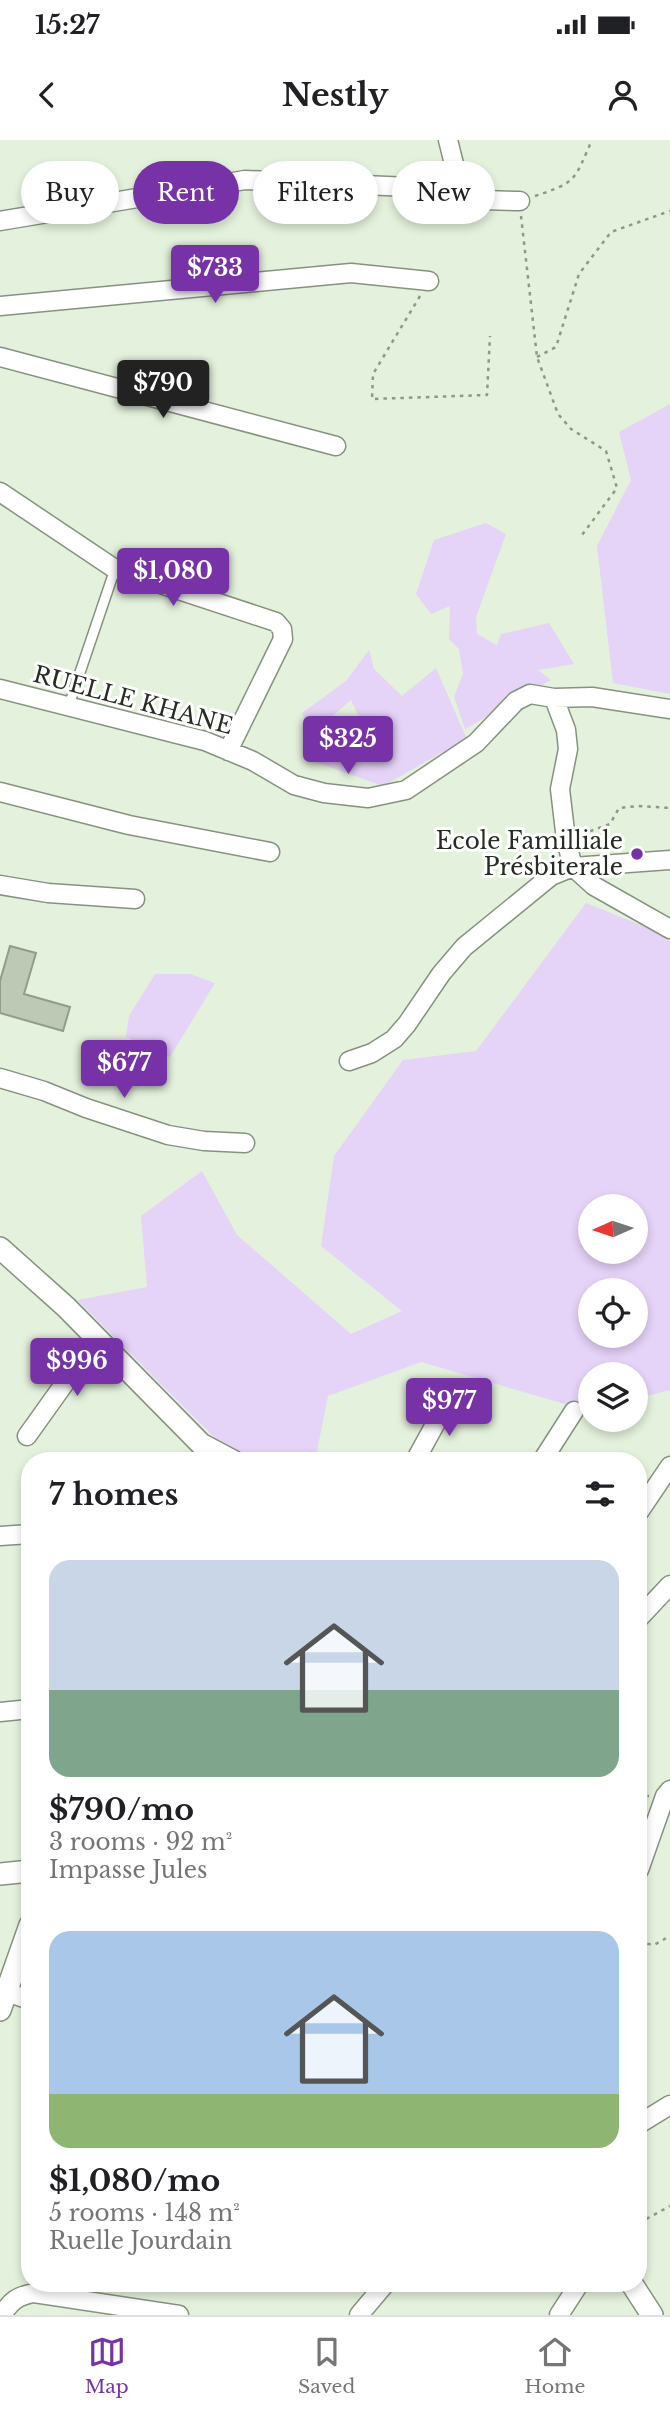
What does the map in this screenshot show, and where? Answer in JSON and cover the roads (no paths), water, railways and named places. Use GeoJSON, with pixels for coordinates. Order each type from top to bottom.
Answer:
{"type":"FeatureCollection","features":[{"type":"Feature","properties":{"kind":"street"},"geometry":{"type":"LineString","coordinates":[[448,140],[453,161]]}},
{"type":"Feature","properties":{"kind":"street"},"geometry":{"type":"LineString","coordinates":[[0,221],[245,180],[392,186]]}},
{"type":"Feature","properties":{"kind":"street"},"geometry":{"type":"LineString","coordinates":[[495,201],[520,201]]}},
{"type":"Feature","properties":{"kind":"street"},"geometry":{"type":"LineString","coordinates":[[0,306],[351,273],[429,281]]}},
{"type":"Feature","properties":{"kind":"street"},"geometry":{"type":"LineString","coordinates":[[0,357],[336,446]]}},
{"type":"Feature","properties":{"kind":"street"},"geometry":{"type":"LineString","coordinates":[[0,492],[115,569],[280,625],[283,639],[228,751]]}},
{"type":"Feature","properties":{"kind":"street","name":"RUELLE KHANE"},"geometry":{"type":"LineString","coordinates":[[0,689],[205,741],[253,761],[294,785],[324,793],[368,798],[388,796],[406,790],[476,743],[516,701],[530,694],[554,698],[592,697],[670,709]]}},
{"type":"Feature","properties":{"kind":"street"},"geometry":{"type":"LineString","coordinates":[[554,698],[566,730],[568,749],[560,789],[566,840],[573,867],[594,886],[670,929]]}},
{"type":"Feature","properties":{"kind":"street"},"geometry":{"type":"LineString","coordinates":[[0,792],[129,825],[271,852]]}},
{"type":"Feature","properties":{"kind":"street"},"geometry":{"type":"LineString","coordinates":[[349,1061],[372,1053],[394,1039],[441,974],[476,936],[551,876],[573,867],[670,860]]}},
{"type":"Feature","properties":{"kind":"street"},"geometry":{"type":"LineString","coordinates":[[0,885],[48,893],[135,899]]}},
{"type":"Feature","properties":{"kind":"street"},"geometry":{"type":"LineString","coordinates":[[0,1078],[168,1135],[204,1141],[244,1143]]}},
{"type":"Feature","properties":{"kind":"street"},"geometry":{"type":"LineString","coordinates":[[2,1255],[66,1307],[97,1338],[198,1452]]}},
{"type":"Feature","properties":{"kind":"street"},"geometry":{"type":"LineString","coordinates":[[27,1436],[97,1338]]}},
{"type":"Feature","properties":{"kind":"street"},"geometry":{"type":"LineString","coordinates":[[420,1452],[450,1397]]}},
{"type":"Feature","properties":{"kind":"street"},"geometry":{"type":"LineString","coordinates":[[548,1452],[574,1412]]}},
{"type":"Feature","properties":{"kind":"street"},"geometry":{"type":"LineString","coordinates":[[647,1500],[670,1466]]}},
{"type":"Feature","properties":{"kind":"street"},"geometry":{"type":"LineString","coordinates":[[0,1536],[21,1535]]}},
{"type":"Feature","properties":{"kind":"street"},"geometry":{"type":"LineString","coordinates":[[647,1609],[670,1585]]}},
{"type":"Feature","properties":{"kind":"street"},"geometry":{"type":"LineString","coordinates":[[0,1712],[21,1710]]}},
{"type":"Feature","properties":{"kind":"street"},"geometry":{"type":"LineString","coordinates":[[647,1848],[670,1790]]}},
{"type":"Feature","properties":{"kind":"street"},"geometry":{"type":"LineString","coordinates":[[0,1874],[21,1872]]}},
{"type":"Feature","properties":{"kind":"street"},"geometry":{"type":"LineString","coordinates":[[21,1950],[3,2001],[21,2000]]}},
{"type":"Feature","properties":{"kind":"street"},"geometry":{"type":"LineString","coordinates":[[647,2119],[670,2105]]}},
{"type":"Feature","properties":{"kind":"street"},"geometry":{"type":"LineString","coordinates":[[359,2315],[378,2292]]}},
{"type":"Feature","properties":{"kind":"street"},"geometry":{"type":"LineString","coordinates":[[559,2315],[574,2292]]}},
{"type":"Feature","properties":{"kind":"street"},"geometry":{"type":"LineString","coordinates":[[637,2292],[652,2315]]}},
{"type":"Feature","properties":{"kind":"street"},"geometry":{"type":"LineString","coordinates":[[2,2315],[10,2302],[21,2295],[34,2293],[179,2315]]}},
{"type":"Feature","properties":{"kind":"lane"},"geometry":{"type":"LineString","coordinates":[[69,705],[115,569]]}},
{"type":"Feature","properties":{"kind":"place","name":"Ecole Familliale Présbiterale"},"geometry":{"type":"Point","coordinates":[637,854]}}]}
